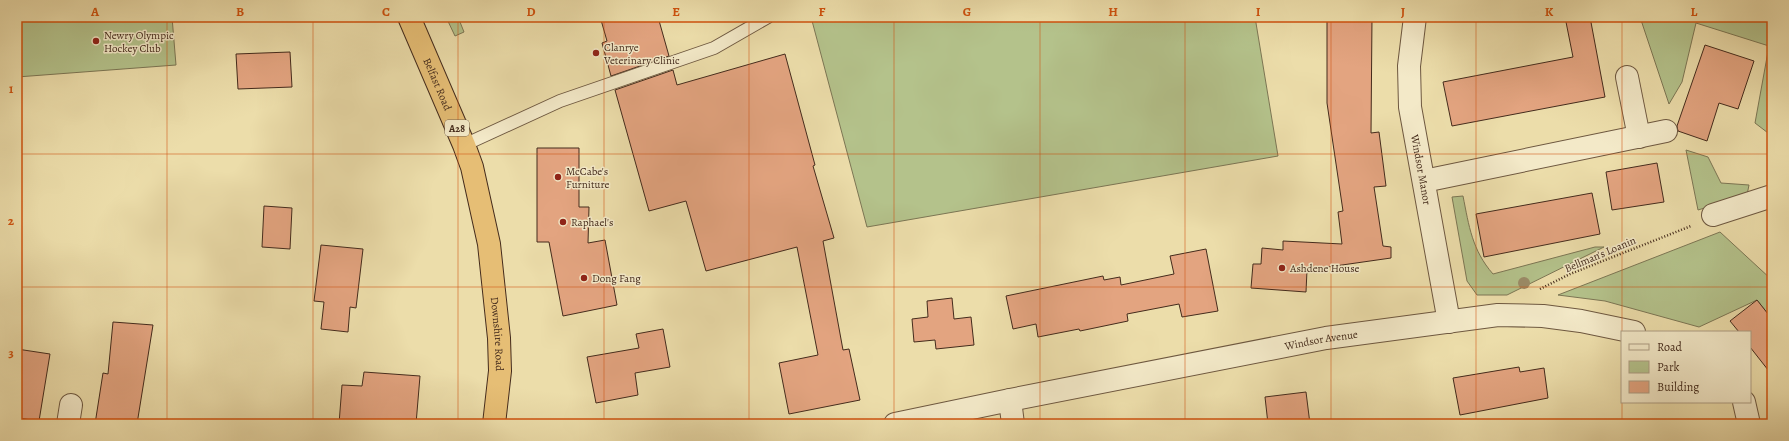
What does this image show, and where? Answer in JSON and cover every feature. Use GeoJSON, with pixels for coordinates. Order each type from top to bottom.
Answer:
{"type":"FeatureCollection","features":[{"type":"Feature","properties":{"kind":"highway","name":"Belfast Road"},"geometry":{"type":"LineString","coordinates":[[409,17],[472,167],[489,244]]}},
{"type":"Feature","properties":{"kind":"highway","name":"Downshire Road"},"geometry":{"type":"LineString","coordinates":[[489,244],[499,338],[500,364],[494,424]]}},
{"type":"Feature","properties":{"kind":"street","name":"Windsor Manor"},"geometry":{"type":"LineString","coordinates":[[1415,17],[1409,66],[1410,107],[1449,322]]}},
{"type":"Feature","properties":{"kind":"street"},"geometry":{"type":"LineString","coordinates":[[1627,77],[1638,137]]}},
{"type":"Feature","properties":{"kind":"street"},"geometry":{"type":"LineString","coordinates":[[1424,181],[1666,131]]}},
{"type":"Feature","properties":{"kind":"street"},"geometry":{"type":"LineString","coordinates":[[1713,215],[1772,196]]}},
{"type":"Feature","properties":{"kind":"street","name":"Windsor Avenue"},"geometry":{"type":"LineString","coordinates":[[895,424],[1326,338],[1498,315],[1543,316],[1581,321],[1629,331]]}},
{"type":"Feature","properties":{"kind":"street"},"geometry":{"type":"LineString","coordinates":[[1010,400],[1013,424]]}},
{"type":"Feature","properties":{"kind":"street"},"geometry":{"type":"LineString","coordinates":[[1744,403],[1749,424]]}},
{"type":"Feature","properties":{"kind":"lane"},"geometry":{"type":"LineString","coordinates":[[464,145],[560,101],[714,48],[768,17]]}},
{"type":"Feature","properties":{"kind":"path","name":"Bellman's Loanin"},"geometry":{"type":"LineString","coordinates":[[1538,290],[1570,274],[1687,228],[1713,215]]}},
{"type":"Feature","properties":{"kind":"green space","name":"Newry Olympic Hockey Club"},"geometry":{"type":"Polygon","coordinates":[[[17,17],[172,17],[176,65],[17,77],[17,17]]]}},
{"type":"Feature","properties":{"kind":"green space"},"geometry":{"type":"Polygon","coordinates":[[[446,17],[458,17],[464,32],[455,36],[446,17]]]}},
{"type":"Feature","properties":{"kind":"green space"},"geometry":{"type":"Polygon","coordinates":[[[811,17],[1255,17],[1278,156],[867,227],[811,17]]]}},
{"type":"Feature","properties":{"kind":"green space"},"geometry":{"type":"Polygon","coordinates":[[[1640,17],[1772,17],[1772,136],[1755,123],[1769,46],[1696,23],[1682,82],[1669,104],[1640,17]]]}},
{"type":"Feature","properties":{"kind":"green space"},"geometry":{"type":"Polygon","coordinates":[[[1686,150],[1708,157],[1721,183],[1749,185],[1747,195],[1698,210],[1686,150]]]}},
{"type":"Feature","properties":{"kind":"green space"},"geometry":{"type":"Polygon","coordinates":[[[1463,196],[1472,237],[1480,256],[1493,274],[1595,247],[1604,247],[1507,295],[1477,295],[1467,281],[1452,197],[1463,196]]]}},
{"type":"Feature","properties":{"kind":"green space"},"geometry":{"type":"Polygon","coordinates":[[[1720,232],[1772,280],[1772,319],[1757,300],[1699,327],[1605,301],[1558,295],[1720,232]]]}},
{"type":"Feature","properties":{"kind":"building"},"geometry":{"type":"Polygon","coordinates":[[[614,17],[658,17],[669,56],[611,76],[602,43],[607,41],[601,20],[614,17]]]}},
{"type":"Feature","properties":{"kind":"building"},"geometry":{"type":"Polygon","coordinates":[[[1327,17],[1372,17],[1371,133],[1379,132],[1386,186],[1374,187],[1383,246],[1391,247],[1391,258],[1307,270],[1306,292],[1251,288],[1253,264],[1261,264],[1262,248],[1283,250],[1283,241],[1342,244],[1338,212],[1343,211],[1327,103],[1327,17]]]}},
{"type":"Feature","properties":{"kind":"building"},"geometry":{"type":"Polygon","coordinates":[[[1565,17],[1590,17],[1605,97],[1452,126],[1443,82],[1573,57],[1565,17]]]}},
{"type":"Feature","properties":{"kind":"building"},"geometry":{"type":"Polygon","coordinates":[[[1705,45],[1754,61],[1738,109],[1719,103],[1707,141],[1678,131],[1677,126],[1705,45]]]}},
{"type":"Feature","properties":{"kind":"building"},"geometry":{"type":"Polygon","coordinates":[[[290,52],[292,87],[238,89],[236,54],[290,52]]]}},
{"type":"Feature","properties":{"kind":"building"},"geometry":{"type":"Polygon","coordinates":[[[785,54],[815,165],[813,166],[834,238],[823,241],[843,350],[849,349],[860,400],[789,414],[779,363],[818,355],[797,247],[706,271],[686,201],[649,211],[615,90],[673,70],[677,85],[785,54]]]}},
{"type":"Feature","properties":{"kind":"building"},"geometry":{"type":"Polygon","coordinates":[[[537,148],[579,148],[579,207],[589,207],[588,243],[605,240],[617,305],[563,316],[549,242],[537,242],[537,148]]]}},
{"type":"Feature","properties":{"kind":"building"},"geometry":{"type":"Polygon","coordinates":[[[1657,163],[1664,202],[1612,210],[1606,172],[1657,163]]]}},
{"type":"Feature","properties":{"kind":"building"},"geometry":{"type":"Polygon","coordinates":[[[1592,193],[1600,234],[1484,257],[1476,214],[1592,193]]]}},
{"type":"Feature","properties":{"kind":"building"},"geometry":{"type":"Polygon","coordinates":[[[264,206],[292,208],[290,249],[262,247],[264,206]]]}},
{"type":"Feature","properties":{"kind":"building"},"geometry":{"type":"Polygon","coordinates":[[[321,245],[363,249],[356,308],[350,307],[348,332],[321,329],[324,302],[314,301],[321,245]]]}},
{"type":"Feature","properties":{"kind":"building"},"geometry":{"type":"Polygon","coordinates":[[[1206,249],[1218,311],[1182,317],[1179,304],[1127,314],[1128,321],[1080,331],[1079,329],[1038,337],[1036,324],[1013,329],[1006,296],[1103,276],[1104,280],[1120,277],[1121,285],[1174,274],[1170,256],[1206,249]]]}},
{"type":"Feature","properties":{"kind":"building"},"geometry":{"type":"Polygon","coordinates":[[[952,298],[954,319],[971,317],[974,345],[936,349],[935,340],[914,342],[912,319],[928,317],[927,301],[952,298]]]}},
{"type":"Feature","properties":{"kind":"building"},"geometry":{"type":"Polygon","coordinates":[[[1757,300],[1772,319],[1772,375],[1751,348],[1751,331],[1738,331],[1730,321],[1757,300]]]}},
{"type":"Feature","properties":{"kind":"building"},"geometry":{"type":"Polygon","coordinates":[[[113,322],[153,325],[137,424],[95,424],[103,373],[108,374],[113,322]]]}},
{"type":"Feature","properties":{"kind":"building"},"geometry":{"type":"Polygon","coordinates":[[[663,329],[670,367],[635,373],[638,395],[596,403],[587,357],[639,348],[636,334],[663,329]]]}},
{"type":"Feature","properties":{"kind":"building"},"geometry":{"type":"Polygon","coordinates":[[[17,349],[50,354],[39,421],[17,418],[17,349]]]}},
{"type":"Feature","properties":{"kind":"building"},"geometry":{"type":"Polygon","coordinates":[[[1519,367],[1520,372],[1544,368],[1548,398],[1460,415],[1453,378],[1519,367]]]}},
{"type":"Feature","properties":{"kind":"building"},"geometry":{"type":"Polygon","coordinates":[[[364,372],[420,376],[416,424],[339,424],[342,385],[362,386],[364,372]]]}},
{"type":"Feature","properties":{"kind":"building"},"geometry":{"type":"Polygon","coordinates":[[[1306,392],[1310,424],[1268,424],[1265,397],[1306,392]]]}},
{"type":"Feature","properties":{"kind":"place","name":"Newry Olympic Hockey Club"},"geometry":{"type":"Point","coordinates":[96,41]}},
{"type":"Feature","properties":{"kind":"place","name":"Clanrye Veterinary Clinic"},"geometry":{"type":"Point","coordinates":[596,53]}},
{"type":"Feature","properties":{"kind":"place","name":"McCabe's Furniture"},"geometry":{"type":"Point","coordinates":[558,177]}},
{"type":"Feature","properties":{"kind":"place","name":"Raphael's"},"geometry":{"type":"Point","coordinates":[563,222]}},
{"type":"Feature","properties":{"kind":"place","name":"Ashdene House"},"geometry":{"type":"Point","coordinates":[1282,268]}},
{"type":"Feature","properties":{"kind":"place","name":"Dong Fang"},"geometry":{"type":"Point","coordinates":[584,278]}}]}
